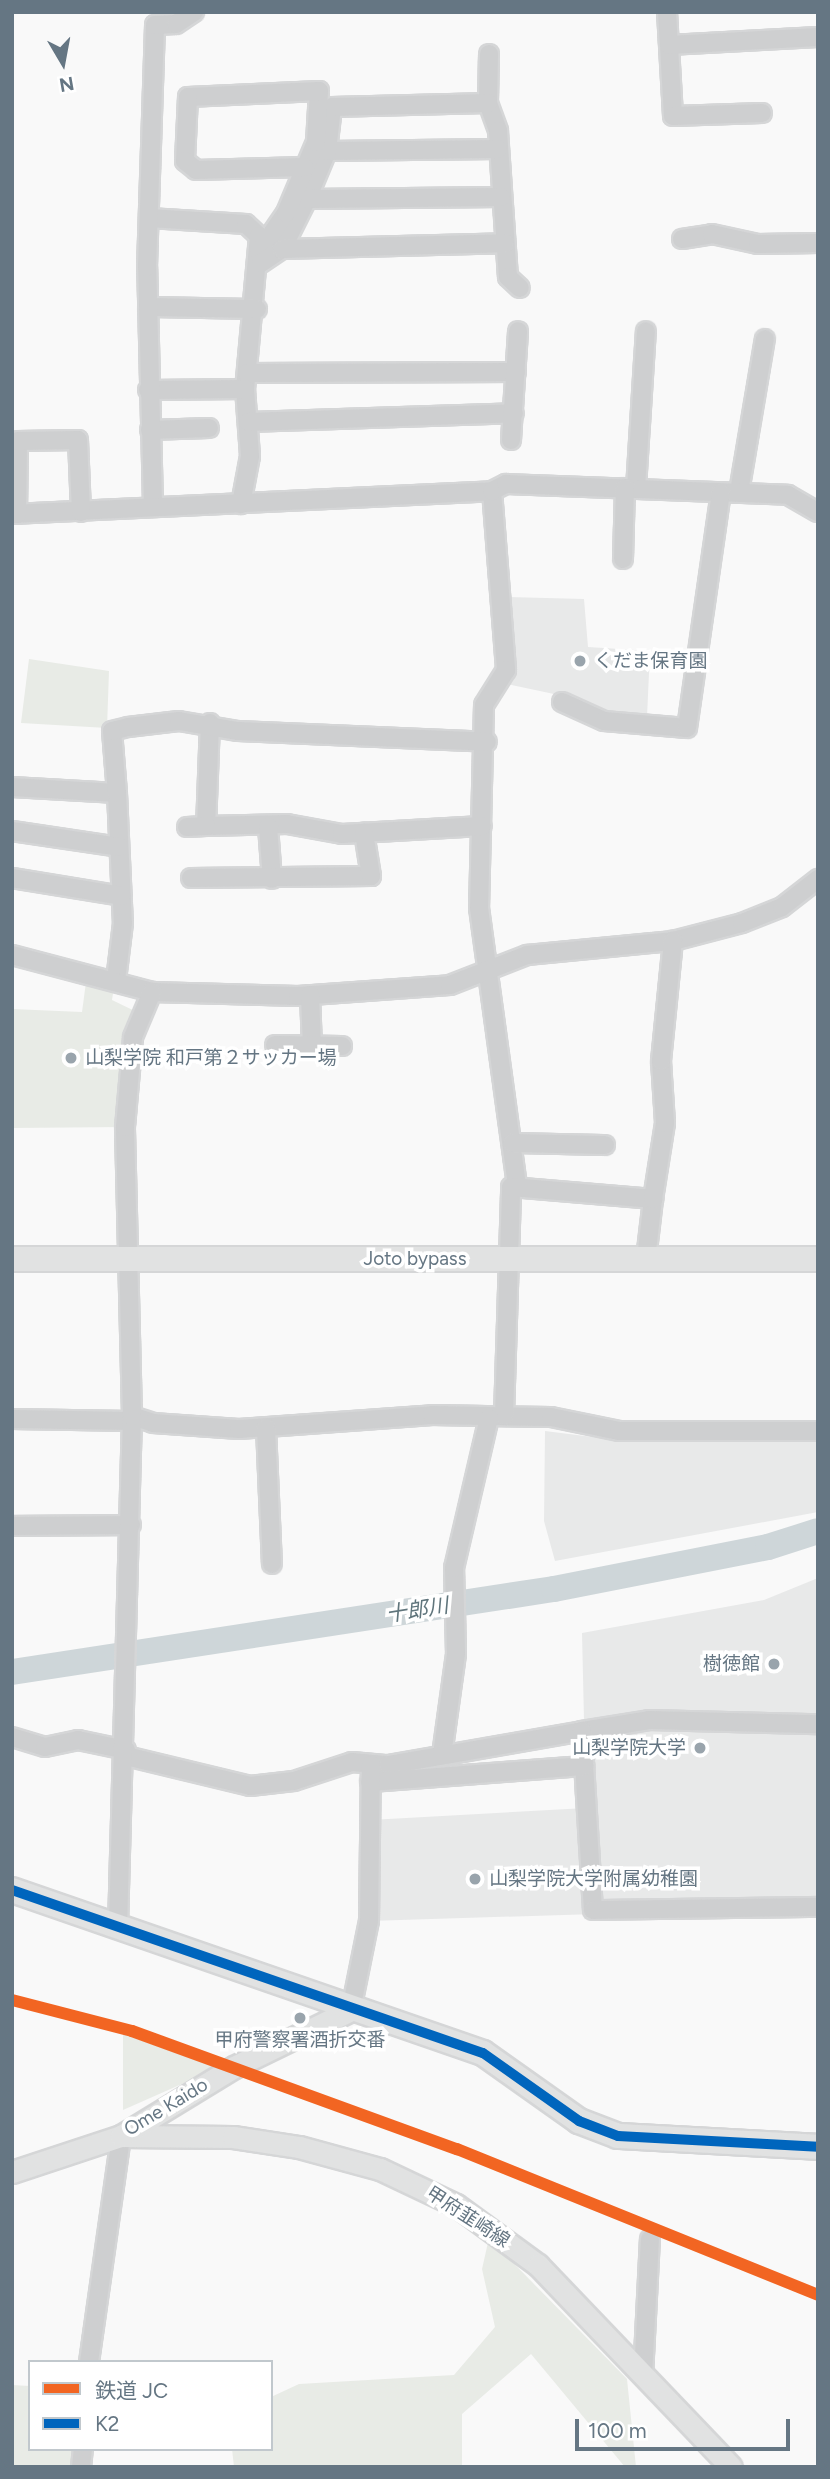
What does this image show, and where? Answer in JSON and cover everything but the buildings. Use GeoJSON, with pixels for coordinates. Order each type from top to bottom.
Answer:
{"type":"FeatureCollection","features":[{"type":"Feature","properties":{"kind":"highway","name":"Joto bypass"},"geometry":{"type":"LineString","coordinates":[[12,1245],[132,1252],[510,1252],[647,1251],[818,1244]]}},
{"type":"Feature","properties":{"kind":"highway","name":"Joto bypass"},"geometry":{"type":"LineString","coordinates":[[647,1251],[818,1259]]}},
{"type":"Feature","properties":{"kind":"highway","name":"Joto bypass"},"geometry":{"type":"LineString","coordinates":[[12,1259],[132,1252]]}},
{"type":"Feature","properties":{"kind":"highway"},"geometry":{"type":"LineString","coordinates":[[12,1890],[502,2062],[579,2121],[618,2136],[818,2147]]}},
{"type":"Feature","properties":{"kind":"main road","name":"Ome Kaido"},"geometry":{"type":"LineString","coordinates":[[12,2172],[121,2136],[234,2067],[351,2010]]}},
{"type":"Feature","properties":{"kind":"main road","name":"甲府韮崎線"},"geometry":{"type":"LineString","coordinates":[[121,2136],[273,2142],[337,2155],[416,2184],[475,2216],[538,2264],[731,2467]]}},
{"type":"Feature","properties":{"kind":"street"},"geometry":{"type":"LineString","coordinates":[[153,505],[148,307],[155,25],[176,24],[194,12]]}},
{"type":"Feature","properties":{"kind":"street"},"geometry":{"type":"LineString","coordinates":[[667,12],[673,116],[762,113]]}},
{"type":"Feature","properties":{"kind":"street"},"geometry":{"type":"LineString","coordinates":[[669,45],[818,37]]}},
{"type":"Feature","properties":{"kind":"street"},"geometry":{"type":"LineString","coordinates":[[489,54],[488,103],[498,149],[508,277],[520,288]]}},
{"type":"Feature","properties":{"kind":"street"},"geometry":{"type":"LineString","coordinates":[[258,258],[286,213],[316,142],[318,91],[188,97],[185,161],[196,170],[304,167]]}},
{"type":"Feature","properties":{"kind":"street"},"geometry":{"type":"LineString","coordinates":[[282,249],[327,151],[332,107],[488,103]]}},
{"type":"Feature","properties":{"kind":"street"},"geometry":{"type":"LineString","coordinates":[[327,151],[498,149]]}},
{"type":"Feature","properties":{"kind":"street"},"geometry":{"type":"LineString","coordinates":[[307,199],[501,197]]}},
{"type":"Feature","properties":{"kind":"street"},"geometry":{"type":"LineString","coordinates":[[149,218],[246,224],[259,236],[257,309],[246,381],[250,456],[242,504]]}},
{"type":"Feature","properties":{"kind":"street"},"geometry":{"type":"LineString","coordinates":[[682,239],[712,234],[758,244],[818,243]]}},
{"type":"Feature","properties":{"kind":"street"},"geometry":{"type":"LineString","coordinates":[[258,258],[282,249],[505,243]]}},
{"type":"Feature","properties":{"kind":"street"},"geometry":{"type":"LineString","coordinates":[[148,307],[257,309]]}},
{"type":"Feature","properties":{"kind":"street"},"geometry":{"type":"LineString","coordinates":[[511,440],[518,331]]}},
{"type":"Feature","properties":{"kind":"street"},"geometry":{"type":"LineString","coordinates":[[623,559],[646,331]]}},
{"type":"Feature","properties":{"kind":"street"},"geometry":{"type":"LineString","coordinates":[[739,492],[765,339]]}},
{"type":"Feature","properties":{"kind":"street"},"geometry":{"type":"LineString","coordinates":[[148,390],[246,381],[516,372]]}},
{"type":"Feature","properties":{"kind":"street"},"geometry":{"type":"LineString","coordinates":[[248,422],[514,414]]}},
{"type":"Feature","properties":{"kind":"street"},"geometry":{"type":"LineString","coordinates":[[150,430],[209,428]]}},
{"type":"Feature","properties":{"kind":"street"},"geometry":{"type":"LineString","coordinates":[[81,512],[79,440],[18,441],[15,514],[81,512],[153,505],[242,504],[492,491],[506,484],[788,495],[818,512]]}},
{"type":"Feature","properties":{"kind":"street"},"geometry":{"type":"LineString","coordinates":[[492,491],[506,670],[484,705],[487,742],[482,826],[483,972],[517,1187]]}},
{"type":"Feature","properties":{"kind":"street"},"geometry":{"type":"LineString","coordinates":[[562,702],[604,721],[687,728],[721,492]]}},
{"type":"Feature","properties":{"kind":"street"},"geometry":{"type":"LineString","coordinates":[[116,980],[122,896],[112,731],[210,723],[238,731],[487,742]]}},
{"type":"Feature","properties":{"kind":"street"},"geometry":{"type":"LineString","coordinates":[[206,826],[210,723]]}},
{"type":"Feature","properties":{"kind":"street"},"geometry":{"type":"LineString","coordinates":[[12,787],[117,793]]}},
{"type":"Feature","properties":{"kind":"street"},"geometry":{"type":"LineString","coordinates":[[187,827],[268,827],[364,833],[482,826]]}},
{"type":"Feature","properties":{"kind":"street"},"geometry":{"type":"LineString","coordinates":[[268,827],[272,878]]}},
{"type":"Feature","properties":{"kind":"street"},"geometry":{"type":"LineString","coordinates":[[12,831],[119,847]]}},
{"type":"Feature","properties":{"kind":"street"},"geometry":{"type":"LineString","coordinates":[[191,878],[371,876],[364,833]]}},
{"type":"Feature","properties":{"kind":"street"},"geometry":{"type":"LineString","coordinates":[[12,878],[122,896]]}},
{"type":"Feature","properties":{"kind":"street"},"geometry":{"type":"LineString","coordinates":[[12,955],[116,980],[152,992],[310,995],[450,985],[527,955],[673,941],[782,907],[818,879]]}},
{"type":"Feature","properties":{"kind":"street"},"geometry":{"type":"LineString","coordinates":[[647,1251],[664,1123],[661,1061],[673,941]]}},
{"type":"Feature","properties":{"kind":"street"},"geometry":{"type":"LineString","coordinates":[[118,1927],[126,1753],[131,1525],[132,1252],[127,1079],[133,1037],[152,992]]}},
{"type":"Feature","properties":{"kind":"street"},"geometry":{"type":"LineString","coordinates":[[310,995],[312,1047]]}},
{"type":"Feature","properties":{"kind":"street"},"geometry":{"type":"LineString","coordinates":[[275,1045],[342,1046]]}},
{"type":"Feature","properties":{"kind":"street"},"geometry":{"type":"LineString","coordinates":[[512,1143],[604,1145]]}},
{"type":"Feature","properties":{"kind":"street"},"geometry":{"type":"LineString","coordinates":[[442,1755],[455,1632],[453,1587],[496,1417],[510,1252],[510,1186],[653,1199]]}},
{"type":"Feature","properties":{"kind":"street"},"geometry":{"type":"LineString","coordinates":[[12,1419],[132,1419],[178,1426],[266,1428],[432,1415],[496,1417],[619,1430],[818,1431]]}},
{"type":"Feature","properties":{"kind":"street"},"geometry":{"type":"LineString","coordinates":[[266,1428],[272,1564]]}},
{"type":"Feature","properties":{"kind":"street"},"geometry":{"type":"LineString","coordinates":[[12,1526],[131,1525]]}},
{"type":"Feature","properties":{"kind":"street"},"geometry":{"type":"LineString","coordinates":[[371,1774],[442,1755],[649,1720],[818,1724]]}},
{"type":"Feature","properties":{"kind":"street"},"geometry":{"type":"LineString","coordinates":[[582,1731],[593,1910],[818,1907]]}},
{"type":"Feature","properties":{"kind":"street"},"geometry":{"type":"LineString","coordinates":[[12,1737],[45,1747],[78,1740],[250,1786],[294,1781],[352,1762],[371,1774],[584,1766]]}},
{"type":"Feature","properties":{"kind":"street"},"geometry":{"type":"LineString","coordinates":[[351,2010],[369,1921],[371,1774]]}},
{"type":"Feature","properties":{"kind":"street"},"geometry":{"type":"LineString","coordinates":[[89,2360],[121,2136]]}},
{"type":"Feature","properties":{"kind":"street"},"geometry":{"type":"LineString","coordinates":[[643,2376],[650,2239]]}},
{"type":"Feature","properties":{"kind":"shaded area","name":"くだま保育園"},"geometry":{"type":"Polygon","coordinates":[[[505,597],[584,599],[588,647],[650,651],[647,717],[606,715],[568,697],[507,684],[505,597]]]}},
{"type":"Feature","properties":{"kind":"shaded area"},"geometry":{"type":"Polygon","coordinates":[[[29,659],[109,671],[107,728],[21,723],[29,659]]]}},
{"type":"Feature","properties":{"kind":"shaded area","name":"山梨学院 和戸第２サッカー場"},"geometry":{"type":"Polygon","coordinates":[[[86,982],[114,987],[112,1000],[141,1014],[125,1127],[12,1128],[12,1009],[82,1012],[86,982]]]}},
{"type":"Feature","properties":{"kind":"shaded area"},"geometry":{"type":"Polygon","coordinates":[[[545,1431],[609,1439],[818,1442],[818,1512],[555,1561],[544,1521],[545,1431]]]}},
{"type":"Feature","properties":{"kind":"shaded area","name":"山梨学院大学"},"geometry":{"type":"Polygon","coordinates":[[[818,1578],[818,1907],[369,1921],[370,1820],[586,1808],[582,1633],[764,1600],[818,1578]]]}},
{"type":"Feature","properties":{"kind":"shaded area"},"geometry":{"type":"Polygon","coordinates":[[[123,2034],[218,2068],[123,2110],[123,2034]]]}},
{"type":"Feature","properties":{"kind":"shaded area"},"geometry":{"type":"Polygon","coordinates":[[[489,2238],[627,2379],[636,2467],[625,2467],[531,2354],[462,2414],[462,2467],[234,2467],[232,2451],[273,2451],[273,2396],[299,2384],[454,2375],[495,2327],[482,2269],[489,2238]]]}},
{"type":"Feature","properties":{"kind":"shaded area"},"geometry":{"type":"Polygon","coordinates":[[[12,2385],[28,2386],[28,2451],[72,2451],[71,2467],[12,2467],[12,2385]]]}},
{"type":"Feature","properties":{"kind":"waterway","name":"十郎川"},"geometry":{"type":"LineString","coordinates":[[12,1672],[554,1589],[768,1547],[818,1531]]}},
{"type":"Feature","properties":{"kind":"rail line","name":"JC"},"geometry":{"type":"LineString","coordinates":[[12,2000],[132,2031],[457,2149],[818,2295]]}},
{"type":"Feature","properties":{"kind":"transit line","name":"K2"},"geometry":{"type":"LineString","coordinates":[[12,1890],[483,2053],[579,2121],[618,2136],[818,2147]]}},
{"type":"Feature","properties":{"kind":"place","name":"くだま保育園"},"geometry":{"type":"Point","coordinates":[580,661]}},
{"type":"Feature","properties":{"kind":"place","name":"山梨学院 和戸第２サッカー場"},"geometry":{"type":"Point","coordinates":[71,1058]}},
{"type":"Feature","properties":{"kind":"place","name":"樹徳館"},"geometry":{"type":"Point","coordinates":[774,1664]}},
{"type":"Feature","properties":{"kind":"place","name":"山梨学院大学"},"geometry":{"type":"Point","coordinates":[700,1748]}},
{"type":"Feature","properties":{"kind":"place","name":"山梨学院大学附属幼稚園"},"geometry":{"type":"Point","coordinates":[475,1879]}},
{"type":"Feature","properties":{"kind":"place","name":"甲府警察署酒折交番"},"geometry":{"type":"Point","coordinates":[300,2018]}}]}
